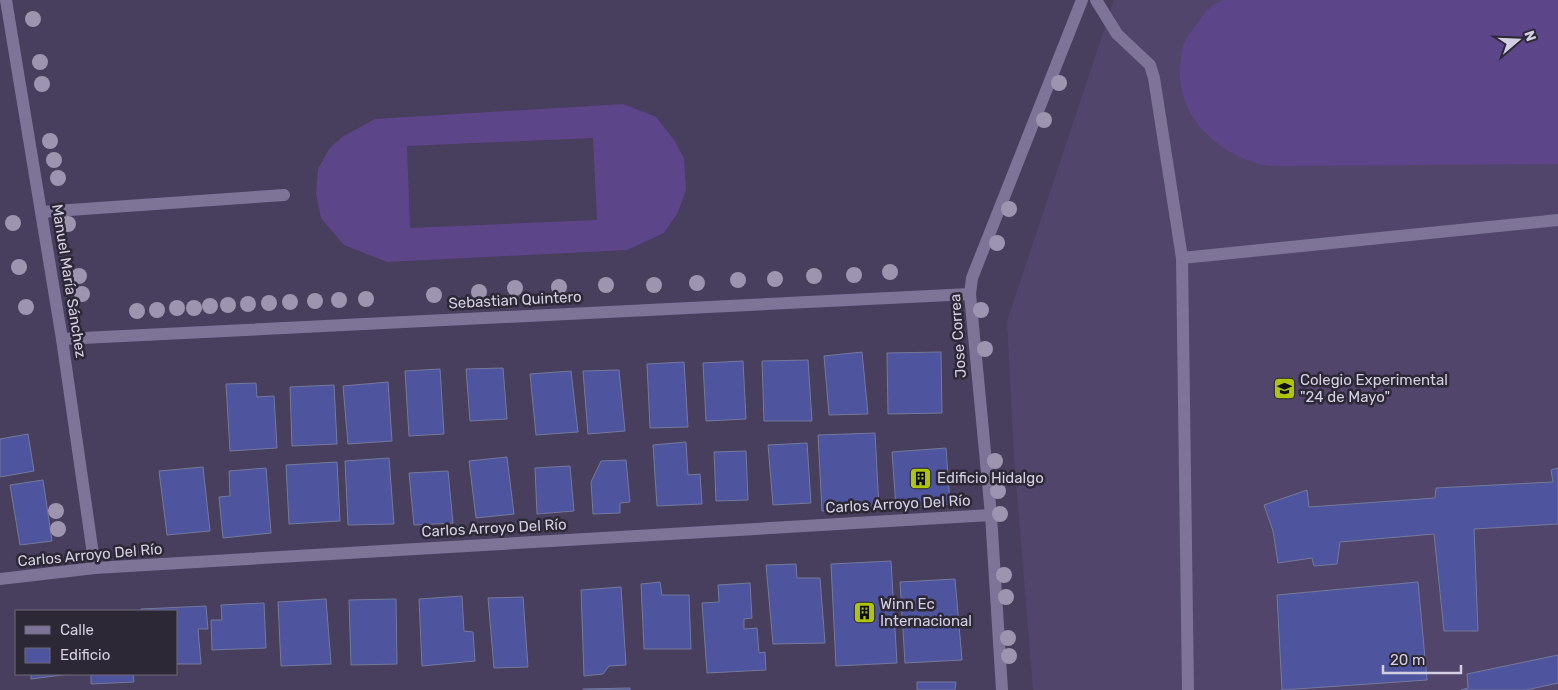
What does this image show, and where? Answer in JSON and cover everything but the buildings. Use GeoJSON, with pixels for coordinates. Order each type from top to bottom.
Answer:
{"type":"FeatureCollection","features":[{"type":"Feature","properties":{"kind":"street","name":"Manuel María Sánchez"},"geometry":{"type":"LineString","coordinates":[[6,0],[62,339],[95,568]]}},
{"type":"Feature","properties":{"kind":"street","name":"Jose Correa"},"geometry":{"type":"LineString","coordinates":[[1002,690],[991,515],[970,294],[972,278],[1082,0]]}},
{"type":"Feature","properties":{"kind":"street"},"geometry":{"type":"LineString","coordinates":[[1096,0],[1117,34],[1150,65],[1154,78],[1182,258],[1188,690]]}},
{"type":"Feature","properties":{"kind":"street"},"geometry":{"type":"LineString","coordinates":[[41,212],[284,195]]}},
{"type":"Feature","properties":{"kind":"street"},"geometry":{"type":"LineString","coordinates":[[1182,258],[1558,220]]}},
{"type":"Feature","properties":{"kind":"street","name":"Sebastian Quintero"},"geometry":{"type":"LineString","coordinates":[[62,339],[970,294]]}},
{"type":"Feature","properties":{"kind":"street","name":"Carlos Arroyo Del Río"},"geometry":{"type":"LineString","coordinates":[[0,579],[95,568],[991,515]]}},
{"type":"Feature","properties":{"kind":"shaded area","name":"Colegio Experimental \"24 de Mayo\""},"geometry":{"type":"Polygon","coordinates":[[[1114,0],[1558,0],[1558,690],[1033,690],[1014,457],[1007,321],[1114,0]]]}},
{"type":"Feature","properties":{"kind":"shaded area"},"geometry":{"type":"Polygon","coordinates":[[[1223,0],[1558,0],[1558,164],[1268,166],[1232,153],[1202,129],[1191,114],[1184,97],[1180,79],[1182,50],[1186,39],[1207,10],[1223,0]]]}},
{"type":"Feature","properties":{"kind":"shaded area"},"geometry":{"type":"Polygon","coordinates":[[[623,104],[656,117],[674,140],[684,158],[686,190],[678,212],[664,233],[627,250],[387,262],[344,245],[321,218],[316,194],[318,169],[329,149],[342,137],[375,119],[623,104]],[[593,138],[407,146],[410,228],[597,220],[593,138]]]}},
{"type":"Feature","properties":{"kind":"place","name":"Colegio Experimental \"24 de Mayo\""},"geometry":{"type":"Point","coordinates":[1284,389]}},
{"type":"Feature","properties":{"kind":"place","name":"Edificio Hidalgo"},"geometry":{"type":"Point","coordinates":[921,478]}},
{"type":"Feature","properties":{"kind":"place","name":"Winn Ec Internacional"},"geometry":{"type":"Point","coordinates":[864,613]}}]}
